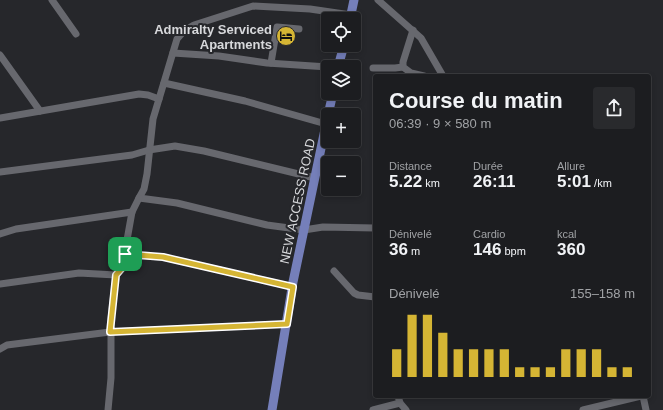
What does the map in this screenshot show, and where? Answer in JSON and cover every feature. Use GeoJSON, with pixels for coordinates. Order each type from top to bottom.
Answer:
{"type":"FeatureCollection","features":[{"type":"Feature","properties":{"kind":"main road"},"geometry":{"type":"LineString","coordinates":[[352,12],[354,0]]}},
{"type":"Feature","properties":{"kind":"main road","name":"NEW ACCESS ROAD"},"geometry":{"type":"LineString","coordinates":[[272,410],[293,287],[321,148]]}},
{"type":"Feature","properties":{"kind":"street"},"geometry":{"type":"LineString","coordinates":[[52,0],[76,34]]}},
{"type":"Feature","properties":{"kind":"street"},"geometry":{"type":"LineString","coordinates":[[378,0],[421,38],[442,74]]}},
{"type":"Feature","properties":{"kind":"street"},"geometry":{"type":"LineString","coordinates":[[108,410],[111,378],[110,332],[116,275],[122,268],[132,212],[144,189],[153,119],[177,39],[184,30],[194,25],[253,6],[310,9],[325,12]]}},
{"type":"Feature","properties":{"kind":"street"},"geometry":{"type":"LineString","coordinates":[[271,63],[277,28],[299,29]]}},
{"type":"Feature","properties":{"kind":"street"},"geometry":{"type":"LineString","coordinates":[[403,67],[403,62],[413,30]]}},
{"type":"Feature","properties":{"kind":"street"},"geometry":{"type":"LineString","coordinates":[[173,53],[321,67]]}},
{"type":"Feature","properties":{"kind":"street"},"geometry":{"type":"LineString","coordinates":[[0,55],[40,111]]}},
{"type":"Feature","properties":{"kind":"street"},"geometry":{"type":"LineString","coordinates":[[373,68],[403,67],[411,73],[415,74]]}},
{"type":"Feature","properties":{"kind":"street"},"geometry":{"type":"LineString","coordinates":[[164,83],[245,102],[321,117]]}},
{"type":"Feature","properties":{"kind":"street"},"geometry":{"type":"LineString","coordinates":[[0,118],[139,94],[148,94],[159,99]]}},
{"type":"Feature","properties":{"kind":"street"},"geometry":{"type":"LineString","coordinates":[[0,172],[132,154],[176,146],[315,178]]}},
{"type":"Feature","properties":{"kind":"street"},"geometry":{"type":"LineString","coordinates":[[139,198],[177,203],[262,224],[304,230],[323,228],[373,228]]}},
{"type":"Feature","properties":{"kind":"street"},"geometry":{"type":"LineString","coordinates":[[0,234],[45,224],[132,212]]}},
{"type":"Feature","properties":{"kind":"street"},"geometry":{"type":"LineString","coordinates":[[125,254],[163,257],[293,287]]}},
{"type":"Feature","properties":{"kind":"street"},"geometry":{"type":"LineString","coordinates":[[334,271],[354,293],[373,297]]}},
{"type":"Feature","properties":{"kind":"street"},"geometry":{"type":"LineString","coordinates":[[0,284],[79,273],[116,275]]}},
{"type":"Feature","properties":{"kind":"street"},"geometry":{"type":"LineString","coordinates":[[0,349],[7,345],[110,332],[287,324]]}},
{"type":"Feature","properties":{"kind":"street"},"geometry":{"type":"LineString","coordinates":[[583,410],[634,398]]}},
{"type":"Feature","properties":{"kind":"street"},"geometry":{"type":"LineString","coordinates":[[643,398],[646,410]]}},
{"type":"Feature","properties":{"kind":"street"},"geometry":{"type":"LineString","coordinates":[[373,410],[388,408],[399,400],[406,410]]}},
{"type":"Feature","properties":{"kind":"place","name":"Admiralty Serviced Apartments"},"geometry":{"type":"Point","coordinates":[286,36]}},
{"type":"Feature","properties":{"kind":"route"},"geometry":{"type":"LineString","coordinates":[[125,254],[163,257],[293,287],[287,324],[110,332],[116,275],[122,268],[125,254]]}}]}
